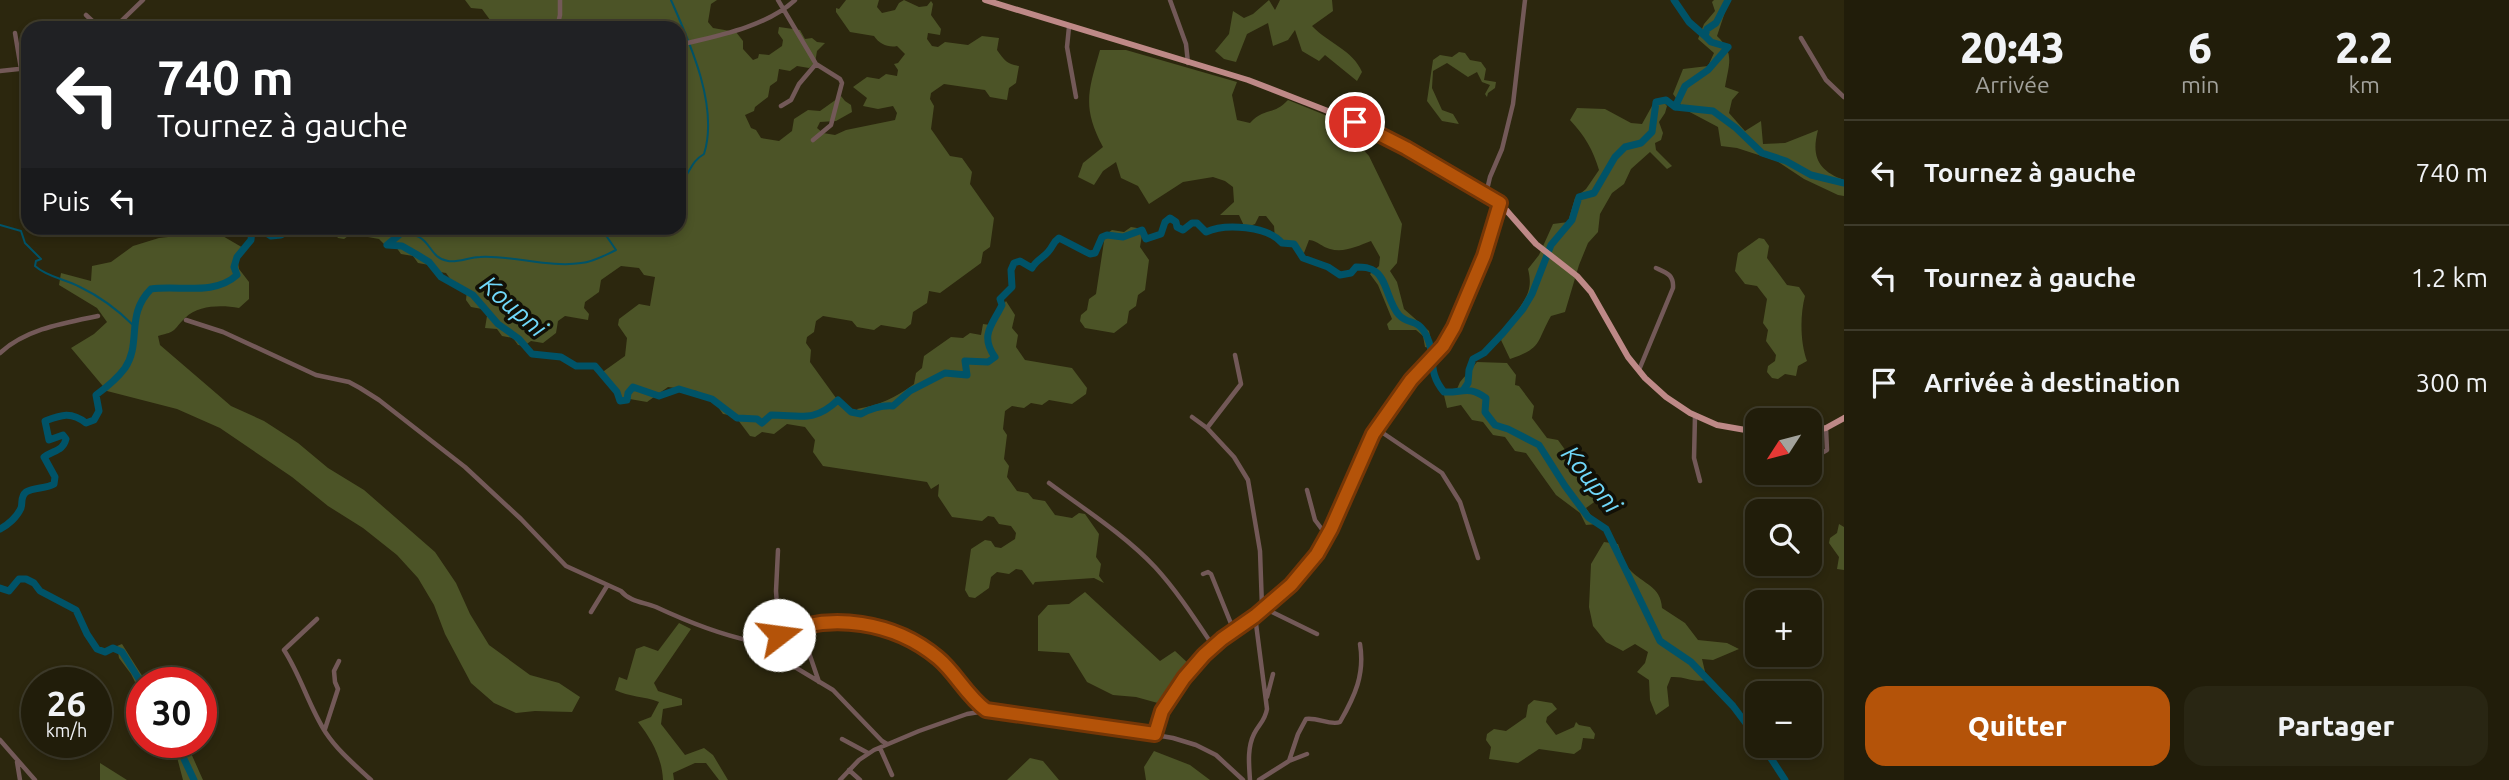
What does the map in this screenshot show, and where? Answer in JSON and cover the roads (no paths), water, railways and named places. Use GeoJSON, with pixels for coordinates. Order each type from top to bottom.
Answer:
{"type":"FeatureCollection","features":[{"type":"Feature","properties":{"kind":"main road"},"geometry":{"type":"LineString","coordinates":[[985,0],[1188,63],[1239,76],[1338,115],[1406,148],[1500,203],[1546,252],[1577,276],[1591,292],[1612,333],[1639,371],[1666,397],[1695,416],[1717,425],[1745,430]]}},
{"type":"Feature","properties":{"kind":"main road"},"geometry":{"type":"LineString","coordinates":[[1822,429],[1844,418]]}},
{"type":"Feature","properties":{"kind":"street"},"geometry":{"type":"LineString","coordinates":[[121,21],[143,0]]}},
{"type":"Feature","properties":{"kind":"street"},"geometry":{"type":"LineString","coordinates":[[559,21],[560,0]]}},
{"type":"Feature","properties":{"kind":"street"},"geometry":{"type":"LineString","coordinates":[[778,0],[816,64],[842,83],[831,125],[813,140]]}},
{"type":"Feature","properties":{"kind":"street"},"geometry":{"type":"LineString","coordinates":[[686,43],[742,27],[783,10],[795,0]]}},
{"type":"Feature","properties":{"kind":"street"},"geometry":{"type":"LineString","coordinates":[[1170,0],[1186,44],[1188,63]]}},
{"type":"Feature","properties":{"kind":"street"},"geometry":{"type":"LineString","coordinates":[[1486,194],[1502,149],[1513,104],[1525,0]]}},
{"type":"Feature","properties":{"kind":"street"},"geometry":{"type":"LineString","coordinates":[[86,15],[92,21]]}},
{"type":"Feature","properties":{"kind":"street"},"geometry":{"type":"LineString","coordinates":[[1069,27],[1067,47],[1076,97]]}},
{"type":"Feature","properties":{"kind":"street"},"geometry":{"type":"LineString","coordinates":[[0,71],[21,69],[15,33]]}},
{"type":"Feature","properties":{"kind":"street"},"geometry":{"type":"LineString","coordinates":[[1801,37],[1826,80],[1844,97]]}},
{"type":"Feature","properties":{"kind":"street"},"geometry":{"type":"LineString","coordinates":[[780,106],[791,100],[799,84],[816,64]]}},
{"type":"Feature","properties":{"kind":"street"},"geometry":{"type":"LineString","coordinates":[[1155,734],[1160,715],[1174,692],[1213,646],[1264,609],[1303,572],[1327,536],[1377,429],[1411,380],[1449,337],[1484,256],[1500,203]]}},
{"type":"Feature","properties":{"kind":"street"},"geometry":{"type":"LineString","coordinates":[[1639,371],[1673,288],[1669,274],[1657,268]]}},
{"type":"Feature","properties":{"kind":"street"},"geometry":{"type":"LineString","coordinates":[[0,353],[24,336],[58,324],[98,316]]}},
{"type":"Feature","properties":{"kind":"street"},"geometry":{"type":"LineString","coordinates":[[186,320],[223,332],[316,375],[349,382],[360,388],[465,467],[522,519],[566,566],[621,592],[626,598],[751,641],[834,690],[882,741],[888,744]]}},
{"type":"Feature","properties":{"kind":"street"},"geometry":{"type":"LineString","coordinates":[[1207,428],[1241,384],[1235,355]]}},
{"type":"Feature","properties":{"kind":"street"},"geometry":{"type":"LineString","coordinates":[[1695,416],[1694,458],[1700,481]]}},
{"type":"Feature","properties":{"kind":"street"},"geometry":{"type":"LineString","coordinates":[[1192,417],[1207,428],[1234,457],[1248,480],[1259,543],[1260,601],[1264,609],[1317,634]]}},
{"type":"Feature","properties":{"kind":"street"},"geometry":{"type":"LineString","coordinates":[[1822,453],[1827,450],[1826,428]]}},
{"type":"Feature","properties":{"kind":"street"},"geometry":{"type":"LineString","coordinates":[[1377,429],[1442,473],[1460,502],[1478,558]]}},
{"type":"Feature","properties":{"kind":"street"},"geometry":{"type":"LineString","coordinates":[[1049,483],[1154,565],[1213,646]]}},
{"type":"Feature","properties":{"kind":"street"},"geometry":{"type":"LineString","coordinates":[[1307,490],[1315,520],[1327,536]]}},
{"type":"Feature","properties":{"kind":"street"},"geometry":{"type":"LineString","coordinates":[[778,550],[776,591],[779,635]]}},
{"type":"Feature","properties":{"kind":"street"},"geometry":{"type":"LineString","coordinates":[[1203,574],[1211,574],[1234,631]]}},
{"type":"Feature","properties":{"kind":"street"},"geometry":{"type":"LineString","coordinates":[[591,612],[607,586]]}},
{"type":"Feature","properties":{"kind":"street"},"geometry":{"type":"LineString","coordinates":[[1250,780],[1250,745],[1256,730],[1266,718],[1255,616]]}},
{"type":"Feature","properties":{"kind":"street"},"geometry":{"type":"LineString","coordinates":[[317,619],[284,649],[324,730],[371,780]]}},
{"type":"Feature","properties":{"kind":"street"},"geometry":{"type":"LineString","coordinates":[[751,641],[798,628],[837,623],[878,626],[910,640],[939,659],[986,710],[1155,734],[1184,741],[1206,749],[1225,762],[1243,780]]}},
{"type":"Feature","properties":{"kind":"street"},"geometry":{"type":"LineString","coordinates":[[1289,761],[1306,719],[1338,724],[1340,722],[1358,689],[1362,669],[1360,644]]}},
{"type":"Feature","properties":{"kind":"street"},"geometry":{"type":"LineString","coordinates":[[807,647],[819,683]]}},
{"type":"Feature","properties":{"kind":"street"},"geometry":{"type":"LineString","coordinates":[[324,730],[338,689],[334,671],[339,661]]}},
{"type":"Feature","properties":{"kind":"street"},"geometry":{"type":"LineString","coordinates":[[1266,699],[1273,674]]}},
{"type":"Feature","properties":{"kind":"street"},"geometry":{"type":"LineString","coordinates":[[840,780],[868,753],[967,714],[991,710]]}},
{"type":"Feature","properties":{"kind":"street"},"geometry":{"type":"LineString","coordinates":[[842,739],[868,753]]}},
{"type":"Feature","properties":{"kind":"street"},"geometry":{"type":"LineString","coordinates":[[0,740],[35,780]]}},
{"type":"Feature","properties":{"kind":"street"},"geometry":{"type":"LineString","coordinates":[[880,748],[892,775]]}},
{"type":"Feature","properties":{"kind":"street"},"geometry":{"type":"LineString","coordinates":[[1259,780],[1289,761],[1307,754]]}},
{"type":"Feature","properties":{"kind":"street"},"geometry":{"type":"LineString","coordinates":[[17,761],[20,780]]}},
{"type":"Feature","properties":{"kind":"street"},"geometry":{"type":"LineString","coordinates":[[849,770],[860,780]]}},
{"type":"Feature","properties":{"kind":"waterway"},"geometry":{"type":"LineString","coordinates":[[671,0],[680,21]]}},
{"type":"Feature","properties":{"kind":"waterway"},"geometry":{"type":"LineString","coordinates":[[1674,0],[1689,22],[1705,36]]}},
{"type":"Feature","properties":{"kind":"waterway"},"geometry":{"type":"LineString","coordinates":[[1675,107],[1685,86],[1708,70],[1728,47],[1711,42],[1705,36],[1707,29],[1716,23],[1728,0]]}},
{"type":"Feature","properties":{"kind":"waterway"},"geometry":{"type":"LineString","coordinates":[[686,36],[700,76],[708,116],[704,154],[686,176]]}},
{"type":"Feature","properties":{"kind":"waterway"},"geometry":{"type":"LineString","coordinates":[[1464,389],[1468,383],[1473,359],[1484,353],[1503,333],[1532,294],[1551,245],[1572,220],[1579,197],[1594,193],[1615,157],[1625,147],[1641,143],[1652,132],[1656,102],[1666,100],[1675,107],[1713,111],[1762,153],[1786,161],[1811,175],[1844,183]]}},
{"type":"Feature","properties":{"kind":"waterway","name":"Koupni"},"geometry":{"type":"LineString","coordinates":[[399,235],[387,245],[402,246],[416,254],[429,262],[441,277],[473,295],[498,324],[519,339],[532,354],[561,357],[576,366],[595,366],[617,392],[620,401],[627,400],[633,387],[659,396],[679,389],[712,399],[737,418],[757,419],[762,423],[771,415],[814,415],[838,400],[851,412],[861,414],[877,407],[893,406],[910,391],[945,373],[967,375],[965,361],[988,362],[995,357],[988,342],[989,330],[1002,305],[1000,299],[1012,287],[1011,270],[1014,263],[1020,261],[1032,268],[1059,238],[1090,254],[1095,253],[1102,237],[1107,235],[1123,237],[1142,230],[1146,239],[1161,234],[1165,222],[1170,218],[1183,230],[1192,223],[1197,223],[1206,232],[1235,227],[1267,233],[1282,243],[1294,244],[1303,258],[1328,267],[1340,275],[1351,273],[1356,267],[1371,269],[1383,280],[1399,315],[1417,324],[1424,331],[1430,344],[1435,377],[1444,392],[1470,391],[1480,394],[1486,398],[1485,412],[1495,425],[1539,445],[1588,517],[1606,529],[1660,641],[1691,662],[1745,722]]}},
{"type":"Feature","properties":{"kind":"waterway"},"geometry":{"type":"LineString","coordinates":[[0,225],[21,231]]}},
{"type":"Feature","properties":{"kind":"waterway"},"geometry":{"type":"LineString","coordinates":[[22,235],[25,243],[41,259],[36,261],[35,266],[94,295],[134,326]]}},
{"type":"Feature","properties":{"kind":"waterway"},"geometry":{"type":"LineString","coordinates":[[0,529],[17,515],[26,492],[54,484],[55,477],[44,457],[60,448],[66,439],[63,435],[49,440],[45,421],[66,415],[86,423],[94,420],[99,411],[96,395],[119,376],[130,358],[138,309],[151,289],[207,288],[228,281],[237,275],[234,267],[237,257],[251,240],[251,235]]}},
{"type":"Feature","properties":{"kind":"waterway","name":"Koupni"},"geometry":{"type":"LineString","coordinates":[[270,235],[281,235]]}},
{"type":"Feature","properties":{"kind":"waterway"},"geometry":{"type":"LineString","coordinates":[[399,235],[410,235]]}},
{"type":"Feature","properties":{"kind":"waterway"},"geometry":{"type":"LineString","coordinates":[[410,235],[418,236],[435,255],[448,261],[492,257],[569,264],[590,261],[616,250],[606,235]]}},
{"type":"Feature","properties":{"kind":"waterway"},"geometry":{"type":"LineString","coordinates":[[0,588],[9,591],[19,579],[34,583],[40,591],[76,610],[97,649],[105,652],[113,648],[122,652],[131,667]]}},
{"type":"Feature","properties":{"kind":"waterway"},"geometry":{"type":"LineString","coordinates":[[184,758],[194,780]]}},
{"type":"Feature","properties":{"kind":"waterway","name":"Koupni"},"geometry":{"type":"LineString","coordinates":[[1771,758],[1785,780]]}}]}
